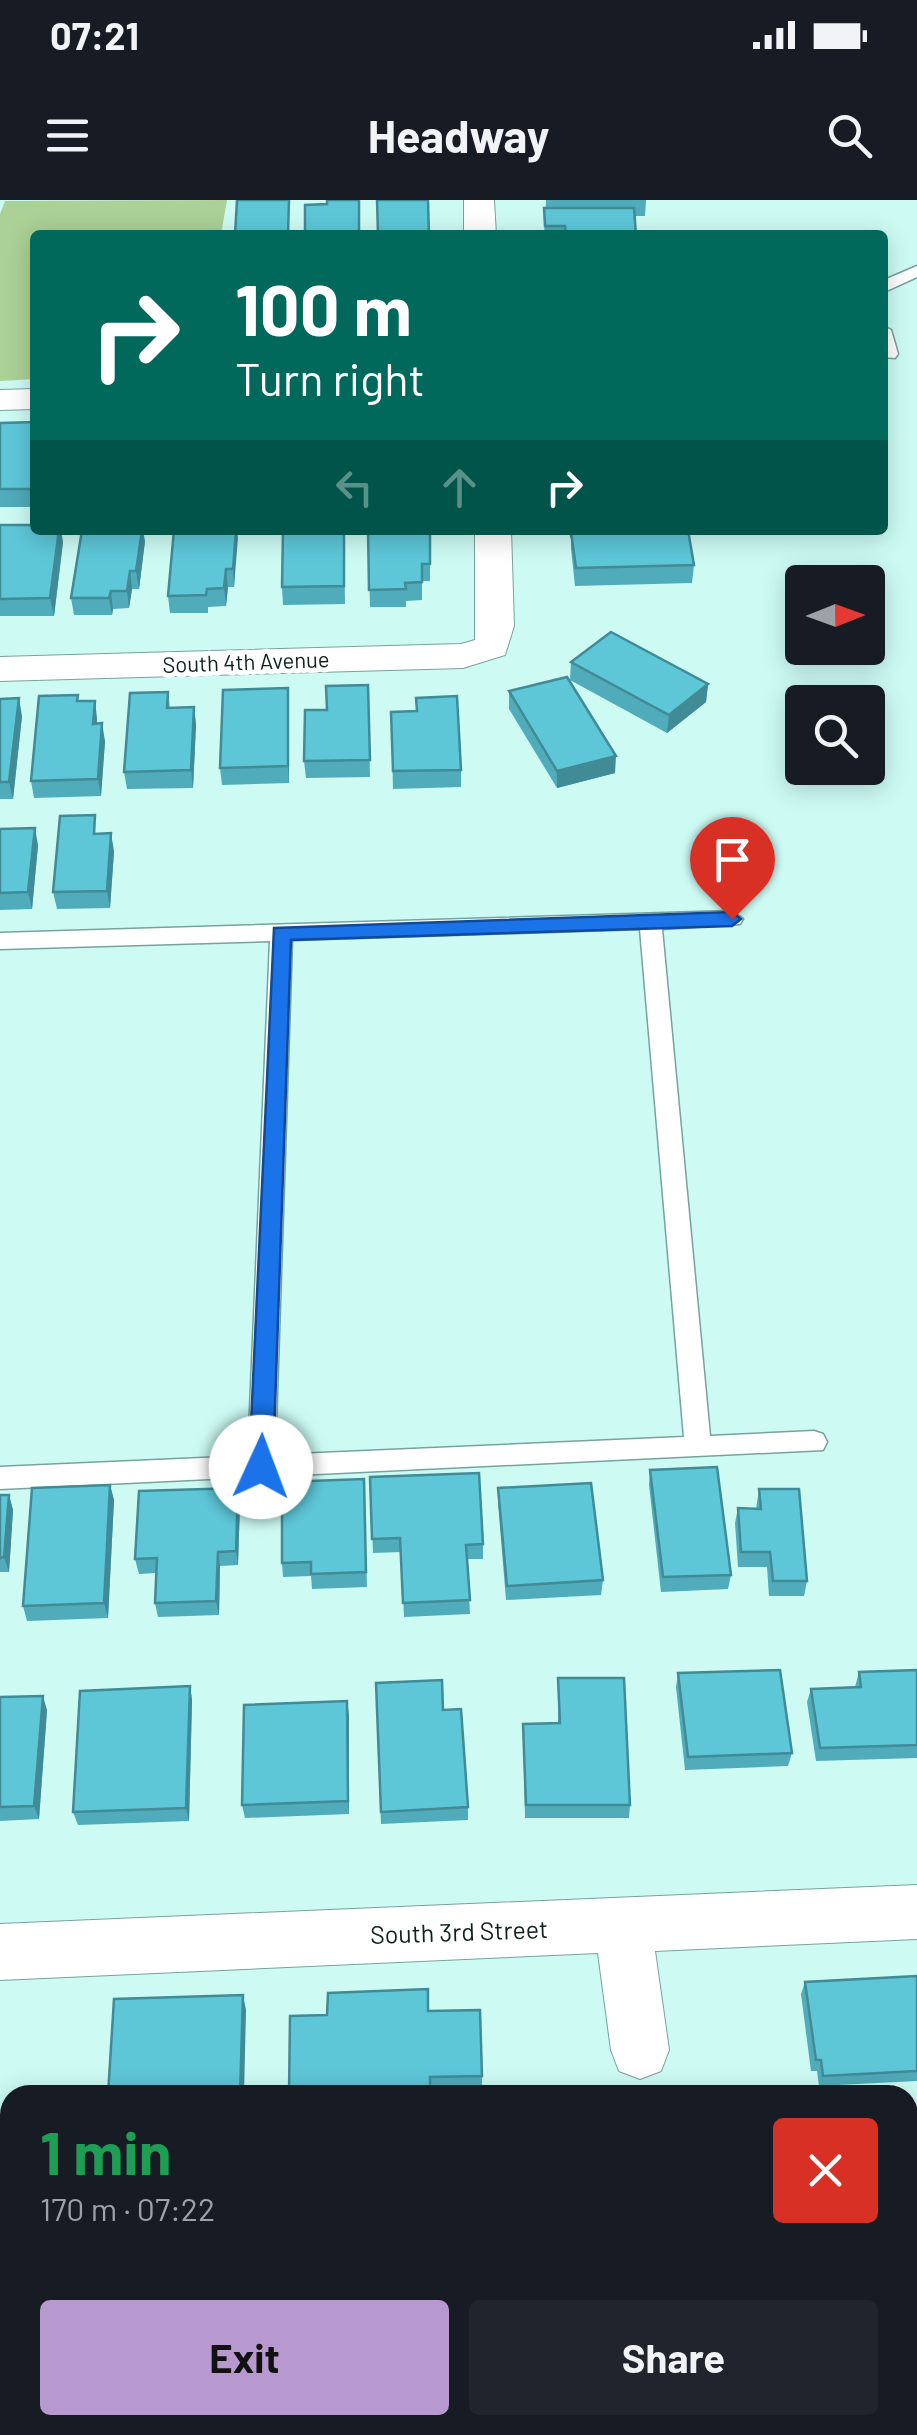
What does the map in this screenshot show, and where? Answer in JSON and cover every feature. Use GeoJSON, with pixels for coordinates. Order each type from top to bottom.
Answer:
{"type":"FeatureCollection","features":[{"type":"Feature","properties":{"kind":"street"},"geometry":{"type":"LineString","coordinates":[[478,200],[480,230]]}},
{"type":"Feature","properties":{"kind":"street"},"geometry":{"type":"LineString","coordinates":[[0,400],[30,399]]}},
{"type":"Feature","properties":{"kind":"street","name":"South 4th Avenue"},"geometry":{"type":"LineString","coordinates":[[0,669],[462,656],[492,648],[496,626],[493,535]]}},
{"type":"Feature","properties":{"kind":"street","name":"South 3rd Street"},"geometry":{"type":"LineString","coordinates":[[0,1952],[917,1912]]}},
{"type":"Feature","properties":{"kind":"street"},"geometry":{"type":"LineString","coordinates":[[623,1925],[640,2050]]}},
{"type":"Feature","properties":{"kind":"lane"},"geometry":{"type":"LineString","coordinates":[[888,285],[917,270]]}},
{"type":"Feature","properties":{"kind":"lane"},"geometry":{"type":"LineString","coordinates":[[888,348],[890,354]]}},
{"type":"Feature","properties":{"kind":"lane"},"geometry":{"type":"LineString","coordinates":[[0,941],[732,919]]}},
{"type":"Feature","properties":{"kind":"lane"},"geometry":{"type":"LineString","coordinates":[[650,922],[698,1447]]}},
{"type":"Feature","properties":{"kind":"lane"},"geometry":{"type":"LineString","coordinates":[[261,1467],[281,933]]}},
{"type":"Feature","properties":{"kind":"lane"},"geometry":{"type":"LineString","coordinates":[[0,1478],[814,1442]]}},
{"type":"Feature","properties":{"kind":"green space"},"geometry":{"type":"Polygon","coordinates":[[[227,200],[222,230],[30,230],[30,379],[0,381],[0,214],[5,201],[227,200]]]}},
{"type":"Feature","properties":{"kind":"building"},"geometry":{"type":"Polygon","coordinates":[[[237,200],[289,200],[288,230],[235,230],[237,200]]]}},
{"type":"Feature","properties":{"kind":"building"},"geometry":{"type":"Polygon","coordinates":[[[327,200],[359,200],[359,230],[305,230],[305,205],[327,204],[327,200]]]}},
{"type":"Feature","properties":{"kind":"building"},"geometry":{"type":"Polygon","coordinates":[[[377,200],[428,200],[429,230],[378,230],[377,200]]]}},
{"type":"Feature","properties":{"kind":"building"},"geometry":{"type":"Polygon","coordinates":[[[544,208],[634,208],[636,230],[565,230],[565,226],[545,226],[544,208]]]}},
{"type":"Feature","properties":{"kind":"building"},"geometry":{"type":"Polygon","coordinates":[[[30,422],[30,489],[0,489],[0,423],[30,422]]]}},
{"type":"Feature","properties":{"kind":"building"},"geometry":{"type":"Polygon","coordinates":[[[0,525],[30,525],[30,535],[58,535],[50,598],[0,599],[0,525]]]}},
{"type":"Feature","properties":{"kind":"building"},"geometry":{"type":"Polygon","coordinates":[[[81,535],[141,535],[136,571],[130,571],[127,591],[111,591],[109,598],[71,598],[81,535]]]}},
{"type":"Feature","properties":{"kind":"building"},"geometry":{"type":"Polygon","coordinates":[[[174,535],[236,535],[233,569],[226,569],[224,588],[207,589],[206,595],[168,596],[174,535]]]}},
{"type":"Feature","properties":{"kind":"building"},"geometry":{"type":"Polygon","coordinates":[[[283,535],[344,535],[344,586],[282,587],[283,535]]]}},
{"type":"Feature","properties":{"kind":"building"},"geometry":{"type":"Polygon","coordinates":[[[368,535],[430,535],[430,564],[422,564],[422,582],[405,583],[406,589],[369,590],[368,535]]]}},
{"type":"Feature","properties":{"kind":"building"},"geometry":{"type":"Polygon","coordinates":[[[571,535],[689,535],[694,565],[576,568],[571,535]]]}},
{"type":"Feature","properties":{"kind":"building"},"geometry":{"type":"Polygon","coordinates":[[[611,632],[708,684],[669,715],[571,662],[611,632]]]}},
{"type":"Feature","properties":{"kind":"building"},"geometry":{"type":"Polygon","coordinates":[[[567,677],[616,756],[557,771],[509,691],[567,677]]]}},
{"type":"Feature","properties":{"kind":"building"},"geometry":{"type":"Polygon","coordinates":[[[368,685],[370,760],[304,761],[305,710],[327,710],[326,686],[368,685]]]}},
{"type":"Feature","properties":{"kind":"building"},"geometry":{"type":"Polygon","coordinates":[[[288,688],[288,766],[220,768],[223,690],[288,688]]]}},
{"type":"Feature","properties":{"kind":"building"},"geometry":{"type":"Polygon","coordinates":[[[168,692],[167,708],[194,707],[191,770],[124,772],[130,693],[168,692]]]}},
{"type":"Feature","properties":{"kind":"building"},"geometry":{"type":"Polygon","coordinates":[[[78,695],[77,701],[95,701],[93,724],[102,723],[98,779],[31,781],[39,696],[78,695]]]}},
{"type":"Feature","properties":{"kind":"building"},"geometry":{"type":"Polygon","coordinates":[[[457,696],[461,770],[393,771],[391,712],[417,711],[416,698],[457,696]]]}},
{"type":"Feature","properties":{"kind":"building"},"geometry":{"type":"Polygon","coordinates":[[[19,698],[9,782],[0,782],[0,699],[19,698]]]}},
{"type":"Feature","properties":{"kind":"building"},"geometry":{"type":"Polygon","coordinates":[[[95,815],[94,834],[111,833],[107,891],[53,892],[60,816],[95,815]]]}},
{"type":"Feature","properties":{"kind":"building"},"geometry":{"type":"Polygon","coordinates":[[[35,828],[28,892],[0,893],[0,829],[35,828]]]}},
{"type":"Feature","properties":{"kind":"building"},"geometry":{"type":"Polygon","coordinates":[[[717,1467],[731,1575],[663,1577],[650,1470],[717,1467]]]}},
{"type":"Feature","properties":{"kind":"building"},"geometry":{"type":"Polygon","coordinates":[[[479,1473],[483,1544],[466,1545],[470,1600],[403,1603],[400,1538],[372,1539],[370,1477],[479,1473]]]}},
{"type":"Feature","properties":{"kind":"building"},"geometry":{"type":"Polygon","coordinates":[[[364,1479],[366,1572],[311,1574],[311,1562],[282,1563],[282,1482],[364,1479]]]}},
{"type":"Feature","properties":{"kind":"building"},"geometry":{"type":"Polygon","coordinates":[[[591,1483],[603,1580],[507,1586],[498,1488],[591,1483]]]}},
{"type":"Feature","properties":{"kind":"building"},"geometry":{"type":"Polygon","coordinates":[[[110,1485],[104,1603],[23,1606],[32,1488],[110,1485]]]}},
{"type":"Feature","properties":{"kind":"building"},"geometry":{"type":"Polygon","coordinates":[[[238,1488],[236,1551],[218,1552],[216,1601],[155,1603],[157,1558],[135,1559],[139,1491],[238,1488]]]}},
{"type":"Feature","properties":{"kind":"building"},"geometry":{"type":"Polygon","coordinates":[[[759,1489],[799,1489],[807,1581],[773,1581],[770,1552],[741,1552],[738,1508],[761,1509],[759,1489]]]}},
{"type":"Feature","properties":{"kind":"building"},"geometry":{"type":"Polygon","coordinates":[[[0,1495],[9,1495],[4,1557],[0,1558],[0,1495]]]}},
{"type":"Feature","properties":{"kind":"building"},"geometry":{"type":"Polygon","coordinates":[[[780,1670],[792,1753],[688,1757],[678,1673],[780,1670]]]}},
{"type":"Feature","properties":{"kind":"building"},"geometry":{"type":"Polygon","coordinates":[[[917,1670],[917,1745],[820,1748],[811,1689],[861,1687],[859,1672],[917,1670]]]}},
{"type":"Feature","properties":{"kind":"building"},"geometry":{"type":"Polygon","coordinates":[[[558,1678],[624,1678],[630,1805],[526,1805],[523,1724],[560,1723],[558,1678]]]}},
{"type":"Feature","properties":{"kind":"building"},"geometry":{"type":"Polygon","coordinates":[[[442,1680],[443,1710],[461,1709],[468,1807],[381,1812],[376,1683],[442,1680]]]}},
{"type":"Feature","properties":{"kind":"building"},"geometry":{"type":"Polygon","coordinates":[[[190,1686],[186,1808],[73,1812],[80,1691],[190,1686]]]}},
{"type":"Feature","properties":{"kind":"building"},"geometry":{"type":"Polygon","coordinates":[[[43,1696],[34,1806],[0,1807],[0,1697],[43,1696]]]}},
{"type":"Feature","properties":{"kind":"building"},"geometry":{"type":"Polygon","coordinates":[[[347,1701],[348,1801],[242,1805],[244,1705],[347,1701]]]}},
{"type":"Feature","properties":{"kind":"building"},"geometry":{"type":"Polygon","coordinates":[[[917,1976],[917,2071],[823,2076],[821,2060],[816,2060],[805,1982],[917,1976]]]}},
{"type":"Feature","properties":{"kind":"building"},"geometry":{"type":"Polygon","coordinates":[[[428,1989],[428,2011],[480,2010],[482,2076],[430,2077],[430,2085],[289,2085],[290,2016],[327,2015],[328,1993],[428,1989]]]}},
{"type":"Feature","properties":{"kind":"building"},"geometry":{"type":"Polygon","coordinates":[[[243,1995],[240,2085],[109,2085],[114,1999],[243,1995]]]}},
{"type":"Feature","properties":{"kind":"route"},"geometry":{"type":"LineString","coordinates":[[261,1467],[281,933],[732,919]]}}]}
